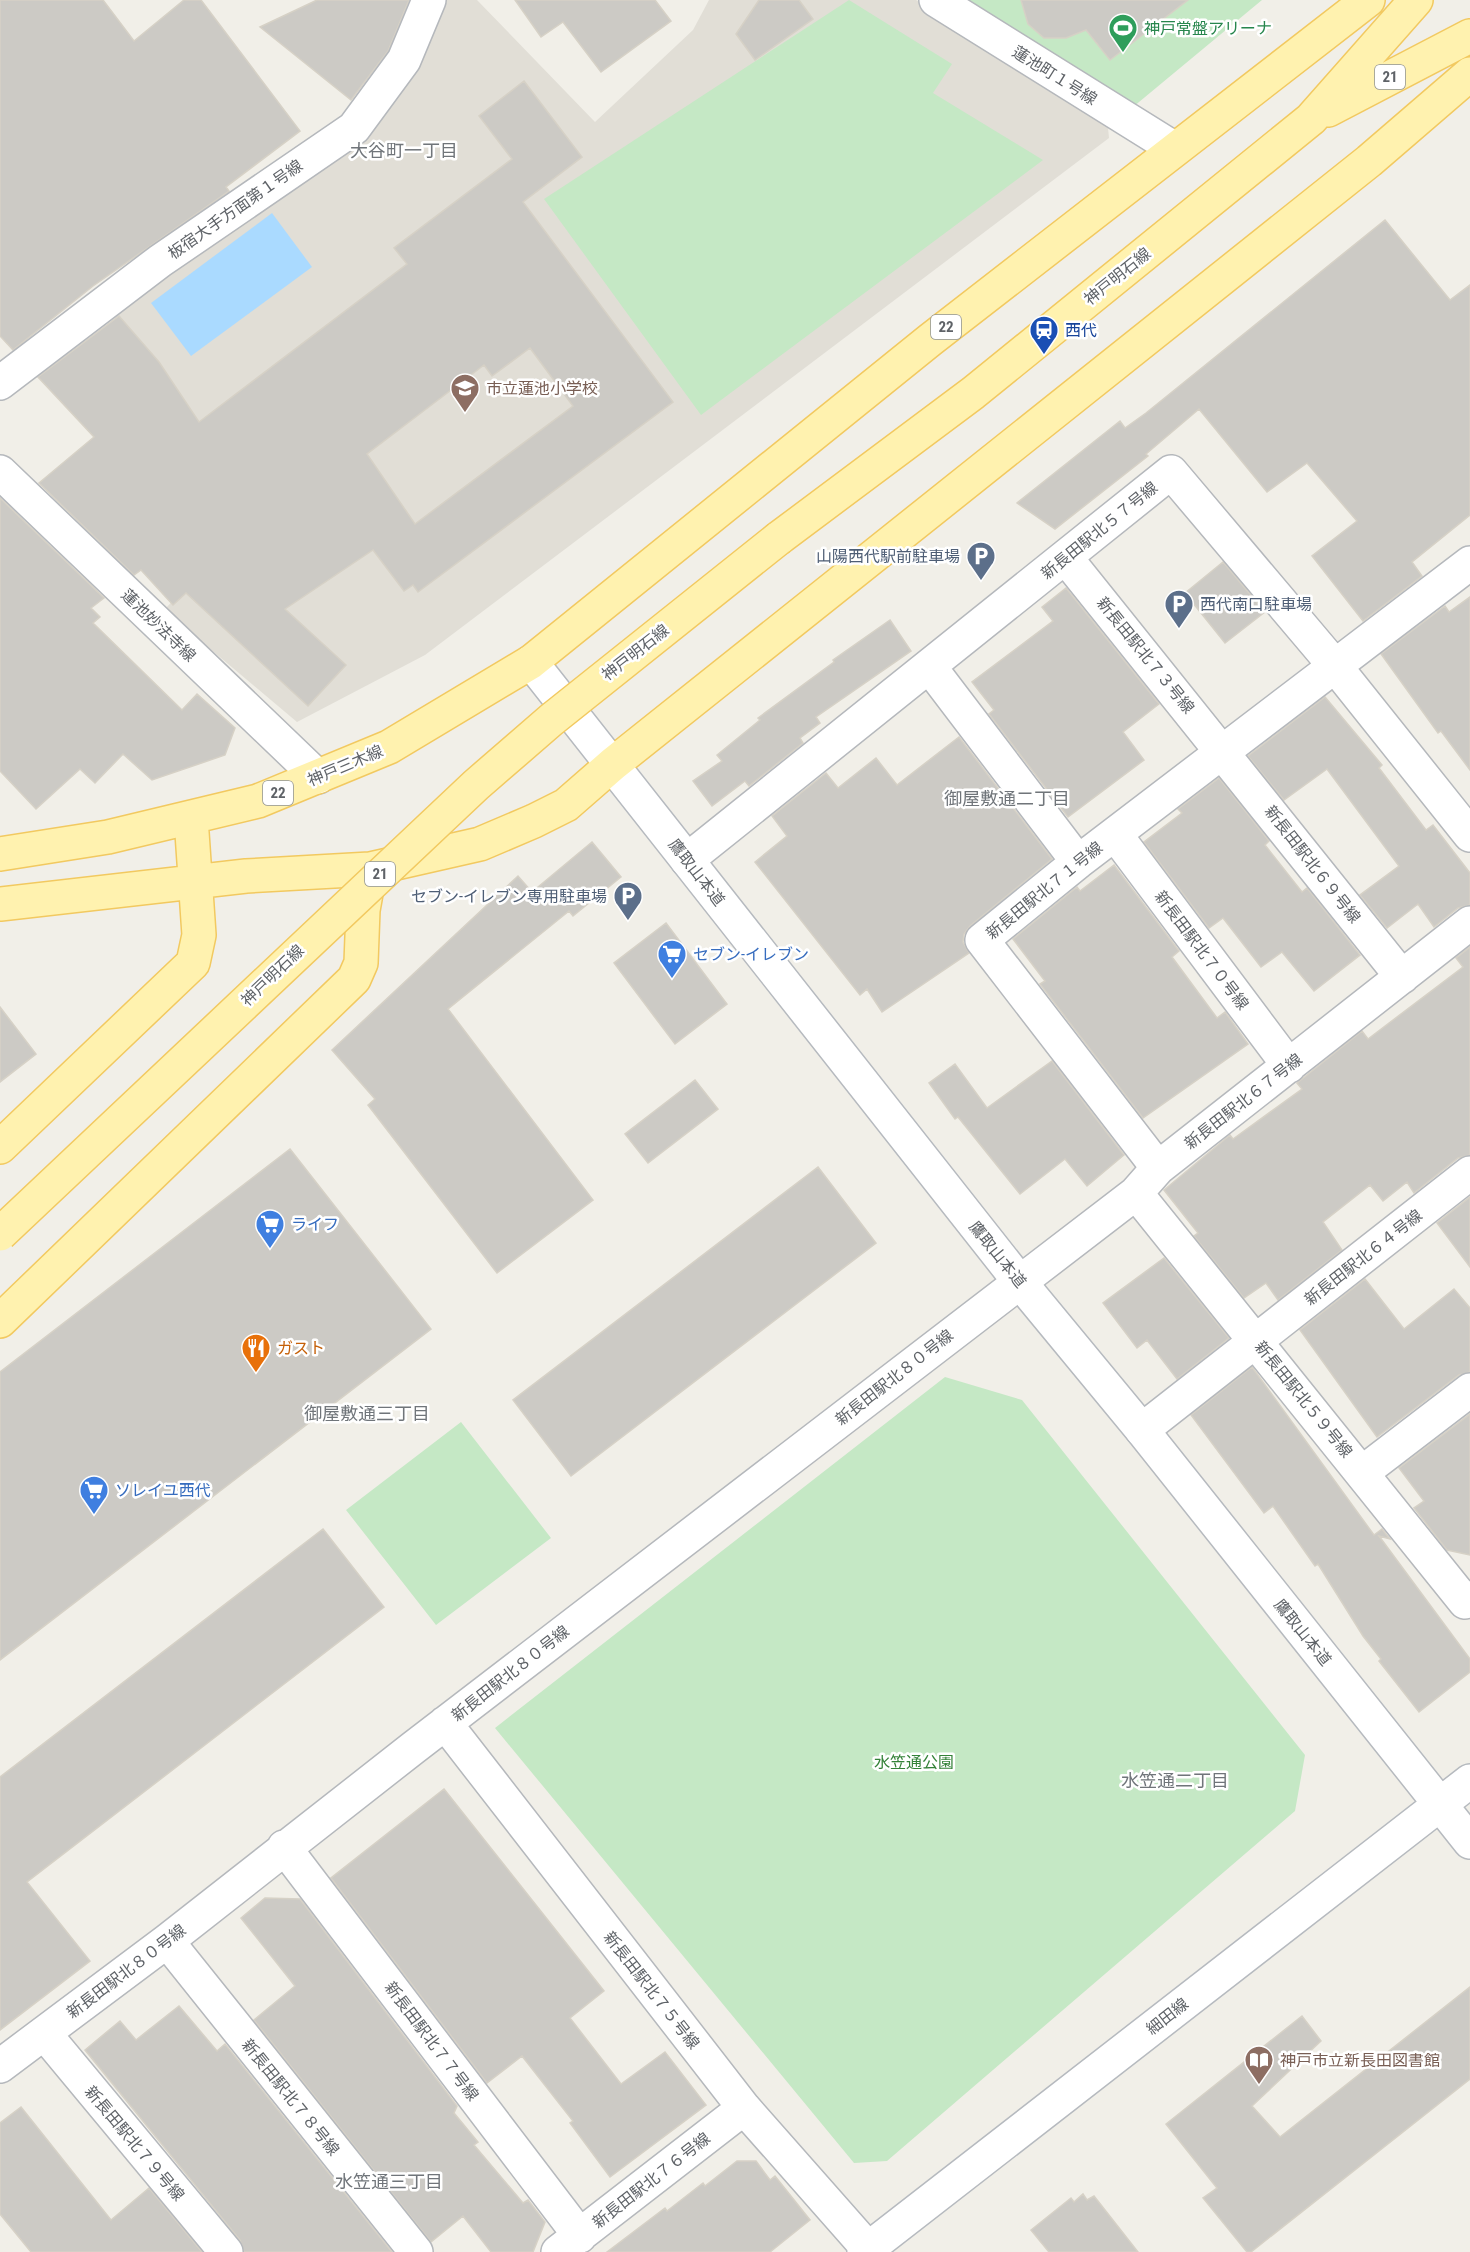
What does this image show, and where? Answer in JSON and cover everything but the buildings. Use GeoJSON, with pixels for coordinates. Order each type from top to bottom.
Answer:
{"type":"FeatureCollection","features":[{"type":"Feature","properties":{"kind":"main road","name":"22"},"geometry":{"type":"LineString","coordinates":[[531,662],[930,340],[1368,0]]}},
{"type":"Feature","properties":{"kind":"main road","name":"神戸明石線"},"geometry":{"type":"LineString","coordinates":[[0,1234],[476,785],[550,720],[779,538],[973,393],[1311,119],[1416,0]]}},
{"type":"Feature","properties":{"kind":"main road","name":"神戸明石線"},"geometry":{"type":"LineString","coordinates":[[1311,119],[1470,36]]}},
{"type":"Feature","properties":{"kind":"main road"},"geometry":{"type":"LineString","coordinates":[[0,904],[262,875],[370,869],[480,844],[566,805],[613,764],[1369,161],[1470,74]]}},
{"type":"Feature","properties":{"kind":"main road","name":"神戸三木線"},"geometry":{"type":"LineString","coordinates":[[0,854],[108,837],[252,803],[389,747],[531,662]]}},
{"type":"Feature","properties":{"kind":"main road"},"geometry":{"type":"LineString","coordinates":[[0,1147],[193,963],[199,935],[191,818]]}},
{"type":"Feature","properties":{"kind":"main road"},"geometry":{"type":"LineString","coordinates":[[0,1321],[354,979],[361,963],[363,910],[370,869]]}},
{"type":"Feature","properties":{"kind":"street","name":"板宿大手方面第１号線"},"geometry":{"type":"LineString","coordinates":[[0,383],[160,261],[354,128],[404,60],[429,0]]}},
{"type":"Feature","properties":{"kind":"street","name":"蓮池町１号線"},"geometry":{"type":"LineString","coordinates":[[936,0],[1175,148]]}},
{"type":"Feature","properties":{"kind":"street","name":"蓮池妙法寺線"},"geometry":{"type":"LineString","coordinates":[[0,472],[318,777]]}},
{"type":"Feature","properties":{"kind":"street","name":"新長田駅北５７号線"},"geometry":{"type":"LineString","coordinates":[[687,860],[1171,472],[1335,666],[1470,834]]}},
{"type":"Feature","properties":{"kind":"street","name":"新長田駅北７３号線"},"geometry":{"type":"LineString","coordinates":[[1066,558],[1225,752]]}},
{"type":"Feature","properties":{"kind":"street","name":"新長田駅北７１号線"},"geometry":{"type":"LineString","coordinates":[[1158,1168],[982,940],[1078,862],[1470,563]]}},
{"type":"Feature","properties":{"kind":"street","name":"鷹取山本道"},"geometry":{"type":"LineString","coordinates":[[531,662],[1019,1281],[1142,1430],[1470,1842]]}},
{"type":"Feature","properties":{"kind":"street"},"geometry":{"type":"LineString","coordinates":[[929,666],[1078,862]]}},
{"type":"Feature","properties":{"kind":"street","name":"新長田駅北６９号線"},"geometry":{"type":"LineString","coordinates":[[1225,752],[1402,977]]}},
{"type":"Feature","properties":{"kind":"street","name":"新長田駅北７０号線"},"geometry":{"type":"LineString","coordinates":[[1115,834],[1288,1066]]}},
{"type":"Feature","properties":{"kind":"street","name":"新長田駅北６７号線"},"geometry":{"type":"LineString","coordinates":[[1019,1281],[1136,1193],[1158,1168],[1470,923]]}},
{"type":"Feature","properties":{"kind":"street","name":"新長田駅北６４号線"},"geometry":{"type":"LineString","coordinates":[[1142,1430],[1470,1173]]}},
{"type":"Feature","properties":{"kind":"street","name":"新長田駅北５９号線"},"geometry":{"type":"LineString","coordinates":[[1136,1193],[1363,1472],[1465,1602],[1470,1598]]}},
{"type":"Feature","properties":{"kind":"street","name":"新長田駅北８０号線"},"geometry":{"type":"LineString","coordinates":[[0,2066],[167,1941],[284,1847],[1019,1281]]}},
{"type":"Feature","properties":{"kind":"street"},"geometry":{"type":"LineString","coordinates":[[1363,1472],[1470,1390]]}},
{"type":"Feature","properties":{"kind":"street","name":"新長田駅北７５号線"},"geometry":{"type":"LineString","coordinates":[[445,1723],[744,2108],[868,2251]]}},
{"type":"Feature","properties":{"kind":"street","name":"細田線"},"geometry":{"type":"LineString","coordinates":[[868,2251],[1470,1781]]}},
{"type":"Feature","properties":{"kind":"street","name":"新長田駅北７７号線"},"geometry":{"type":"LineString","coordinates":[[284,1847],[569,2244]]}},
{"type":"Feature","properties":{"kind":"street","name":"新長田駅北７８号線"},"geometry":{"type":"LineString","coordinates":[[167,1941],[416,2252]]}},
{"type":"Feature","properties":{"kind":"street","name":"新長田駅北７９号線"},"geometry":{"type":"LineString","coordinates":[[44,2033],[226,2252]]}},
{"type":"Feature","properties":{"kind":"street","name":"新長田駅北７６号線"},"geometry":{"type":"LineString","coordinates":[[569,2244],[744,2108]]}},
{"type":"Feature","properties":{"kind":"shaded area","name":"市立蓮池小学校"},"geometry":{"type":"Polygon","coordinates":[[[438,0],[477,0],[595,122],[693,30],[709,0],[916,0],[1107,118],[1109,138],[425,655],[297,722],[164,610],[259,512],[112,315],[364,134],[438,0]]]}},
{"type":"Feature","properties":{"kind":"green space"},"geometry":{"type":"Polygon","coordinates":[[[849,0],[952,64],[933,93],[1043,160],[701,415],[544,199],[849,0]]]}},
{"type":"Feature","properties":{"kind":"green space","name":"神戸常盤アリーナ"},"geometry":{"type":"Polygon","coordinates":[[[964,0],[1262,0],[1133,107],[964,0]]]}},
{"type":"Feature","properties":{"kind":"green space","name":"水笠通公園"},"geometry":{"type":"Polygon","coordinates":[[[945,1377],[1022,1400],[1305,1755],[1295,1811],[887,2161],[854,2163],[495,1728],[945,1377]]]}},
{"type":"Feature","properties":{"kind":"green space"},"geometry":{"type":"Polygon","coordinates":[[[461,1422],[551,1538],[436,1625],[346,1510],[461,1422]]]}},
{"type":"Feature","properties":{"kind":"water"},"geometry":{"type":"Polygon","coordinates":[[[272,213],[312,267],[191,356],[151,303],[272,213]]]}},
{"type":"Feature","properties":{"kind":"place","name":"神戸常盤アリーナ"},"geometry":{"type":"Point","coordinates":[1123,54]}},
{"type":"Feature","properties":{"kind":"place","name":"西代"},"geometry":{"type":"Point","coordinates":[1044,356]}},
{"type":"Feature","properties":{"kind":"place","name":"市立蓮池小学校"},"geometry":{"type":"Point","coordinates":[465,414]}},
{"type":"Feature","properties":{"kind":"place","name":"山陽西代駅前駐車場"},"geometry":{"type":"Point","coordinates":[981,582]}},
{"type":"Feature","properties":{"kind":"place","name":"西代南口駐車場"},"geometry":{"type":"Point","coordinates":[1179,630]}},
{"type":"Feature","properties":{"kind":"place","name":"セブン-イレブン専用駐車場"},"geometry":{"type":"Point","coordinates":[628,922]}},
{"type":"Feature","properties":{"kind":"place","name":"セブン-イレブン"},"geometry":{"type":"Point","coordinates":[672,980]}},
{"type":"Feature","properties":{"kind":"place","name":"ライフ"},"geometry":{"type":"Point","coordinates":[270,1250]}},
{"type":"Feature","properties":{"kind":"place","name":"ガスト"},"geometry":{"type":"Point","coordinates":[256,1374]}},
{"type":"Feature","properties":{"kind":"place","name":"ソレイユ西代"},"geometry":{"type":"Point","coordinates":[94,1516]}},
{"type":"Feature","properties":{"kind":"place","name":"神戸市立新長田図書館"},"geometry":{"type":"Point","coordinates":[1259,2086]}},
{"type":"Feature","properties":{"kind":"district","name":"大谷町一丁目"},"geometry":{"type":"Point","coordinates":[404,151]}},
{"type":"Feature","properties":{"kind":"district","name":"御屋敷通二丁目"},"geometry":{"type":"Point","coordinates":[1007,799]}},
{"type":"Feature","properties":{"kind":"district","name":"御屋敷通三丁目"},"geometry":{"type":"Point","coordinates":[367,1414]}},
{"type":"Feature","properties":{"kind":"district","name":"水笠通二丁目"},"geometry":{"type":"Point","coordinates":[1175,1781]}},
{"type":"Feature","properties":{"kind":"district","name":"水笠通三丁目"},"geometry":{"type":"Point","coordinates":[389,2182]}}]}
